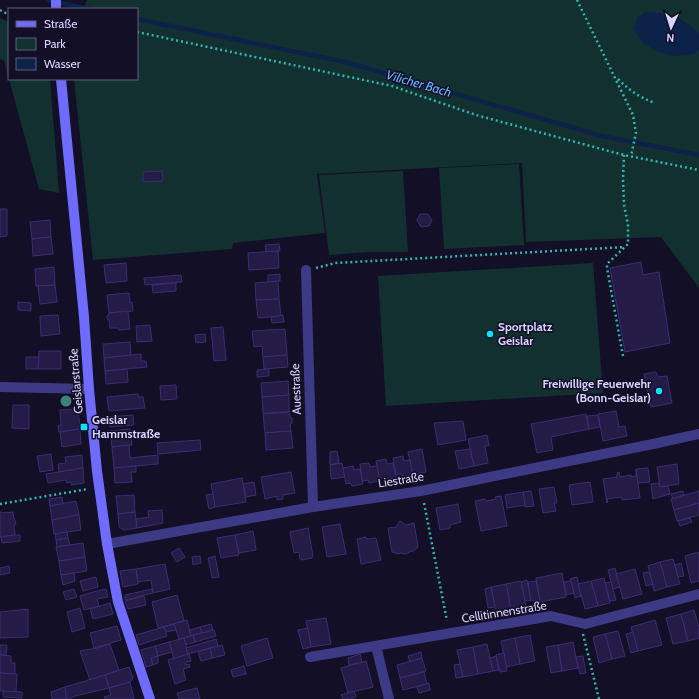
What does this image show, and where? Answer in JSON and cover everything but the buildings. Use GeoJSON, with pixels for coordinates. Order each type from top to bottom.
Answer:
{"type":"FeatureCollection","features":[{"type":"Feature","properties":{"kind":"street","name":"Geislarstraße"},"geometry":{"type":"LineString","coordinates":[[61,80],[84,318],[89,389],[99,487],[107,544],[118,602],[150,699]]}},
{"type":"Feature","properties":{"kind":"street","name":"Auestraße"},"geometry":{"type":"LineString","coordinates":[[306,270],[313,507]]}},
{"type":"Feature","properties":{"kind":"street"},"geometry":{"type":"LineString","coordinates":[[0,387],[89,389]]}},
{"type":"Feature","properties":{"kind":"street","name":"Liestraße"},"geometry":{"type":"LineString","coordinates":[[107,544],[313,507],[421,490],[699,434]]}},
{"type":"Feature","properties":{"kind":"street","name":"Cellitinnenstraße"},"geometry":{"type":"LineString","coordinates":[[310,657],[551,616],[585,624],[699,594]]}},
{"type":"Feature","properties":{"kind":"street"},"geometry":{"type":"LineString","coordinates":[[376,646],[390,699]]}},
{"type":"Feature","properties":{"kind":"path"},"geometry":{"type":"LineString","coordinates":[[577,0],[616,77],[633,115],[636,133],[631,156]]}},
{"type":"Feature","properties":{"kind":"path"},"geometry":{"type":"LineString","coordinates":[[138,32],[392,86],[476,115],[624,155],[699,170]]}},
{"type":"Feature","properties":{"kind":"path"},"geometry":{"type":"LineString","coordinates":[[616,77],[642,98],[655,103]]}},
{"type":"Feature","properties":{"kind":"path"},"geometry":{"type":"LineString","coordinates":[[623,356],[607,264],[628,244],[628,225],[624,205],[624,155]]}},
{"type":"Feature","properties":{"kind":"path"},"geometry":{"type":"LineString","coordinates":[[306,270],[335,264],[625,247]]}},
{"type":"Feature","properties":{"kind":"path"},"geometry":{"type":"LineString","coordinates":[[0,504],[99,487]]}},
{"type":"Feature","properties":{"kind":"path"},"geometry":{"type":"LineString","coordinates":[[421,490],[450,634]]}},
{"type":"Feature","properties":{"kind":"path"},"geometry":{"type":"LineString","coordinates":[[579,622],[600,699]]}},
{"type":"Feature","properties":{"kind":"green space"},"geometry":{"type":"Polygon","coordinates":[[[87,0],[699,0],[699,288],[661,237],[526,242],[522,163],[317,174],[325,233],[233,243],[232,249],[93,260],[74,80],[138,80],[138,8],[83,8],[87,0]]]}},
{"type":"Feature","properties":{"kind":"green space"},"geometry":{"type":"Polygon","coordinates":[[[0,18],[8,22],[8,75],[4,61],[0,59],[0,18]]]}},
{"type":"Feature","properties":{"kind":"green space"},"geometry":{"type":"Polygon","coordinates":[[[9,80],[50,80],[59,193],[39,189],[9,80]]]}},
{"type":"Feature","properties":{"kind":"green space"},"geometry":{"type":"Polygon","coordinates":[[[519,164],[524,245],[444,249],[439,168],[519,164]]]}},
{"type":"Feature","properties":{"kind":"green space"},"geometry":{"type":"Polygon","coordinates":[[[403,171],[408,252],[369,252],[329,255],[319,175],[403,171]]]}},
{"type":"Feature","properties":{"kind":"green space","name":"Sportplatz Geislar"},"geometry":{"type":"Polygon","coordinates":[[[593,263],[603,393],[386,406],[378,276],[593,263]]]}},
{"type":"Feature","properties":{"kind":"water"},"geometry":{"type":"Polygon","coordinates":[[[645,12],[668,14],[687,23],[699,33],[699,50],[694,54],[675,56],[658,52],[643,43],[634,29],[637,18],[645,12]]]}},
{"type":"Feature","properties":{"kind":"waterway","name":"Vilicher Bach"},"geometry":{"type":"LineString","coordinates":[[48,0],[84,8]]}},
{"type":"Feature","properties":{"kind":"waterway","name":"Vilicher Bach"},"geometry":{"type":"LineString","coordinates":[[138,19],[345,62],[602,136],[699,155]]}},
{"type":"Feature","properties":{"kind":"place","name":"Sportplatz Geislar"},"geometry":{"type":"Point","coordinates":[490,334]}},
{"type":"Feature","properties":{"kind":"place","name":"Freiwillige Feuerwehr (Bonn-Geislar)"},"geometry":{"type":"Point","coordinates":[659,391]}},
{"type":"Feature","properties":{"kind":"place","name":"Geislar Hammstraße"},"geometry":{"type":"Point","coordinates":[84,427]}}]}
